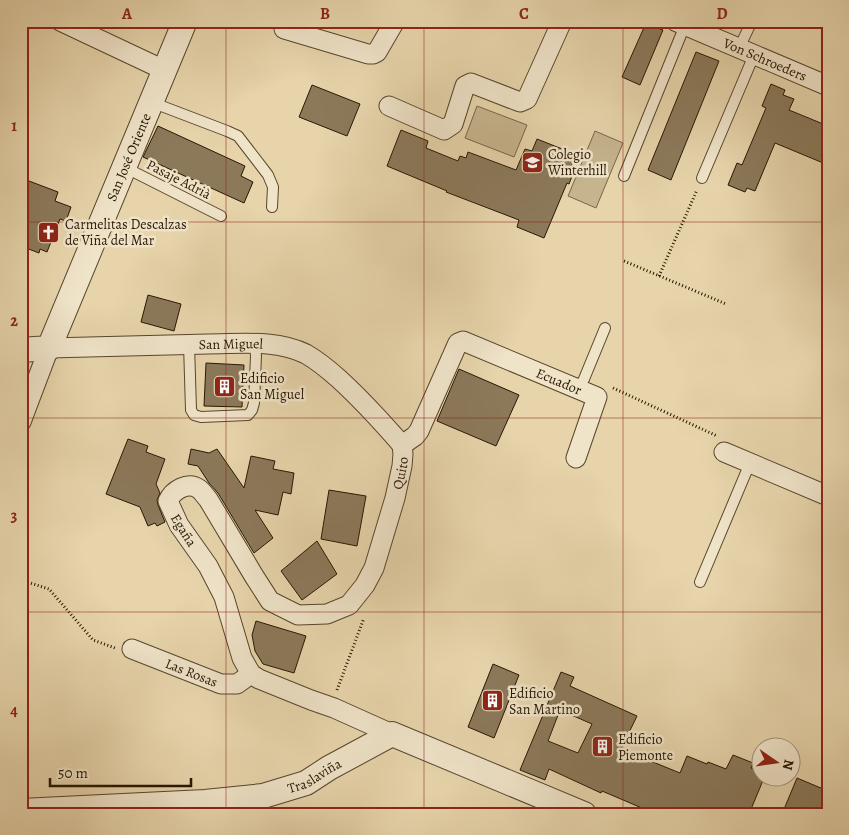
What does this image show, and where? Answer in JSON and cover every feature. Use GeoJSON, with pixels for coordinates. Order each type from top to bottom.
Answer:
{"type":"FeatureCollection","features":[{"type":"Feature","properties":{"kind":"street"},"geometry":{"type":"LineString","coordinates":[[60,21],[164,70]]}},
{"type":"Feature","properties":{"kind":"street","name":"San José Oriente"},"geometry":{"type":"LineString","coordinates":[[49,348],[185,21]]}},
{"type":"Feature","properties":{"kind":"street"},"geometry":{"type":"LineString","coordinates":[[284,29],[373,54],[377,52],[394,21]]}},
{"type":"Feature","properties":{"kind":"street"},"geometry":{"type":"LineString","coordinates":[[390,106],[444,130],[454,124],[466,86],[471,83],[520,102],[527,99],[562,21]]}},
{"type":"Feature","properties":{"kind":"street","name":"Von Schroeders"},"geometry":{"type":"LineString","coordinates":[[680,23],[828,86]]}},
{"type":"Feature","properties":{"kind":"street","name":"Ecuador"},"geometry":{"type":"LineString","coordinates":[[460,341],[466,341],[597,397],[576,458]]}},
{"type":"Feature","properties":{"kind":"street","name":"Quito"},"geometry":{"type":"LineString","coordinates":[[365,585],[374,568],[395,498],[402,466],[402,445],[419,431],[460,341]]}},
{"type":"Feature","properties":{"kind":"street","name":"San Miguel"},"geometry":{"type":"LineString","coordinates":[[21,350],[189,344],[277,345],[306,354],[328,369],[361,400],[402,445]]}},
{"type":"Feature","properties":{"kind":"street"},"geometry":{"type":"LineString","coordinates":[[21,422],[49,348]]}},
{"type":"Feature","properties":{"kind":"street"},"geometry":{"type":"LineString","coordinates":[[721,444],[750,463],[828,496]]}},
{"type":"Feature","properties":{"kind":"street","name":"Egaña"},"geometry":{"type":"LineString","coordinates":[[251,674],[242,658],[224,596],[208,566],[179,525],[169,506],[168,501],[170,497],[181,487],[189,485],[199,488],[208,499],[270,600],[298,615],[326,614],[349,605],[365,585]]}},
{"type":"Feature","properties":{"kind":"street","name":"Las Rosas"},"geometry":{"type":"LineString","coordinates":[[132,649],[221,684],[237,684],[251,674]]}},
{"type":"Feature","properties":{"kind":"street"},"geometry":{"type":"LineString","coordinates":[[251,674],[575,812]]}},
{"type":"Feature","properties":{"kind":"street","name":"Traslaviña"},"geometry":{"type":"LineString","coordinates":[[21,811],[205,802],[262,796],[306,783],[328,768],[392,734]]}},
{"type":"Feature","properties":{"kind":"lane"},"geometry":{"type":"LineString","coordinates":[[702,178],[747,52],[752,21]]}},
{"type":"Feature","properties":{"kind":"lane"},"geometry":{"type":"LineString","coordinates":[[624,176],[680,23]]}},
{"type":"Feature","properties":{"kind":"lane"},"geometry":{"type":"LineString","coordinates":[[151,102],[238,136],[268,175],[273,187],[272,207]]}},
{"type":"Feature","properties":{"kind":"lane","name":"Pasaje Adrià"},"geometry":{"type":"LineString","coordinates":[[124,167],[221,216]]}},
{"type":"Feature","properties":{"kind":"lane"},"geometry":{"type":"LineString","coordinates":[[578,389],[605,328]]}},
{"type":"Feature","properties":{"kind":"lane"},"geometry":{"type":"LineString","coordinates":[[189,344],[191,410],[194,415],[201,417],[248,414],[252,410],[254,403],[256,344]]}},
{"type":"Feature","properties":{"kind":"lane"},"geometry":{"type":"LineString","coordinates":[[700,582],[750,463]]}},
{"type":"Feature","properties":{"kind":"path"},"geometry":{"type":"LineString","coordinates":[[659,276],[702,178]]}},
{"type":"Feature","properties":{"kind":"path"},"geometry":{"type":"LineString","coordinates":[[624,261],[726,304]]}},
{"type":"Feature","properties":{"kind":"path"},"geometry":{"type":"LineString","coordinates":[[614,388],[721,444]]}},
{"type":"Feature","properties":{"kind":"path"},"geometry":{"type":"LineString","coordinates":[[336,692],[364,617]]}},
{"type":"Feature","properties":{"kind":"shaded area"},"geometry":{"type":"Polygon","coordinates":[[[477,106],[527,125],[514,157],[465,138],[477,106]]]}},
{"type":"Feature","properties":{"kind":"shaded area"},"geometry":{"type":"Polygon","coordinates":[[[595,131],[623,143],[596,208],[568,196],[595,131]]]}},
{"type":"Feature","properties":{"kind":"building"},"geometry":{"type":"Polygon","coordinates":[[[646,23],[663,30],[640,85],[622,77],[646,23]]]}},
{"type":"Feature","properties":{"kind":"building"},"geometry":{"type":"Polygon","coordinates":[[[696,52],[719,61],[671,180],[648,170],[696,52]]]}},
{"type":"Feature","properties":{"kind":"building"},"geometry":{"type":"Polygon","coordinates":[[[771,84],[785,90],[783,95],[794,99],[789,110],[828,126],[828,165],[775,143],[755,191],[747,188],[745,192],[728,185],[737,163],[742,165],[766,108],[762,106],[771,84]]]}},
{"type":"Feature","properties":{"kind":"building"},"geometry":{"type":"Polygon","coordinates":[[[312,85],[360,104],[347,136],[299,117],[312,85]]]}},
{"type":"Feature","properties":{"kind":"building"},"geometry":{"type":"Polygon","coordinates":[[[158,126],[245,166],[241,176],[253,182],[244,203],[143,157],[158,126]]]}},
{"type":"Feature","properties":{"kind":"building"},"geometry":{"type":"Polygon","coordinates":[[[401,130],[428,141],[426,148],[458,161],[460,156],[466,158],[468,152],[516,170],[525,149],[532,151],[537,139],[580,156],[544,238],[517,227],[519,220],[446,192],[387,166],[401,130]]]}},
{"type":"Feature","properties":{"kind":"building"},"geometry":{"type":"Polygon","coordinates":[[[21,178],[58,192],[55,201],[71,207],[66,221],[60,219],[47,252],[40,249],[39,253],[21,246],[21,178]]]}},
{"type":"Feature","properties":{"kind":"building"},"geometry":{"type":"Polygon","coordinates":[[[148,295],[181,304],[174,331],[141,322],[148,295]]]}},
{"type":"Feature","properties":{"kind":"building","name":"Edificio San Miguel"},"geometry":{"type":"Polygon","coordinates":[[[206,363],[244,365],[242,407],[204,406],[206,363]]]}},
{"type":"Feature","properties":{"kind":"building"},"geometry":{"type":"Polygon","coordinates":[[[459,369],[519,395],[496,446],[437,421],[459,369]]]}},
{"type":"Feature","properties":{"kind":"building"},"geometry":{"type":"Polygon","coordinates":[[[128,439],[148,446],[146,452],[165,459],[156,484],[160,493],[157,500],[158,505],[165,522],[157,526],[155,523],[148,526],[140,507],[106,494],[128,439]]]}},
{"type":"Feature","properties":{"kind":"building"},"geometry":{"type":"Polygon","coordinates":[[[191,449],[209,453],[217,449],[244,488],[251,456],[275,461],[273,469],[294,473],[291,494],[283,492],[278,515],[255,510],[273,538],[254,553],[218,493],[198,466],[188,464],[191,449]]]}},
{"type":"Feature","properties":{"kind":"building"},"geometry":{"type":"Polygon","coordinates":[[[329,490],[366,496],[357,546],[321,539],[329,490]]]}},
{"type":"Feature","properties":{"kind":"building"},"geometry":{"type":"Polygon","coordinates":[[[317,541],[337,574],[302,600],[281,571],[317,541]]]}},
{"type":"Feature","properties":{"kind":"building"},"geometry":{"type":"Polygon","coordinates":[[[256,621],[306,636],[294,673],[263,664],[255,651],[252,635],[256,621]]]}},
{"type":"Feature","properties":{"kind":"building","name":"Edificio San Martino"},"geometry":{"type":"Polygon","coordinates":[[[493,664],[519,675],[494,738],[468,727],[493,664]]]}},
{"type":"Feature","properties":{"kind":"building"},"geometry":{"type":"Polygon","coordinates":[[[561,672],[574,677],[570,686],[637,716],[621,749],[680,773],[687,756],[726,769],[733,755],[752,763],[752,788],[760,788],[749,814],[656,814],[602,791],[601,793],[549,769],[545,780],[520,770],[561,672]],[[560,710],[548,741],[578,753],[592,724],[560,710]]]}},
{"type":"Feature","properties":{"kind":"building"},"geometry":{"type":"Polygon","coordinates":[[[802,780],[828,791],[828,814],[782,814],[793,788],[802,788],[802,780]]]}},
{"type":"Feature","properties":{"kind":"place","name":"Colegio Winterhill"},"geometry":{"type":"Point","coordinates":[532,162]}},
{"type":"Feature","properties":{"kind":"place","name":"Carmelitas Descalzas de Viña del Mar"},"geometry":{"type":"Point","coordinates":[49,232]}},
{"type":"Feature","properties":{"kind":"place","name":"Edificio San Miguel"},"geometry":{"type":"Point","coordinates":[224,386]}},
{"type":"Feature","properties":{"kind":"place","name":"Edificio San Martino"},"geometry":{"type":"Point","coordinates":[493,701]}},
{"type":"Feature","properties":{"kind":"place","name":"Edificio Piemonte"},"geometry":{"type":"Point","coordinates":[602,747]}}]}
